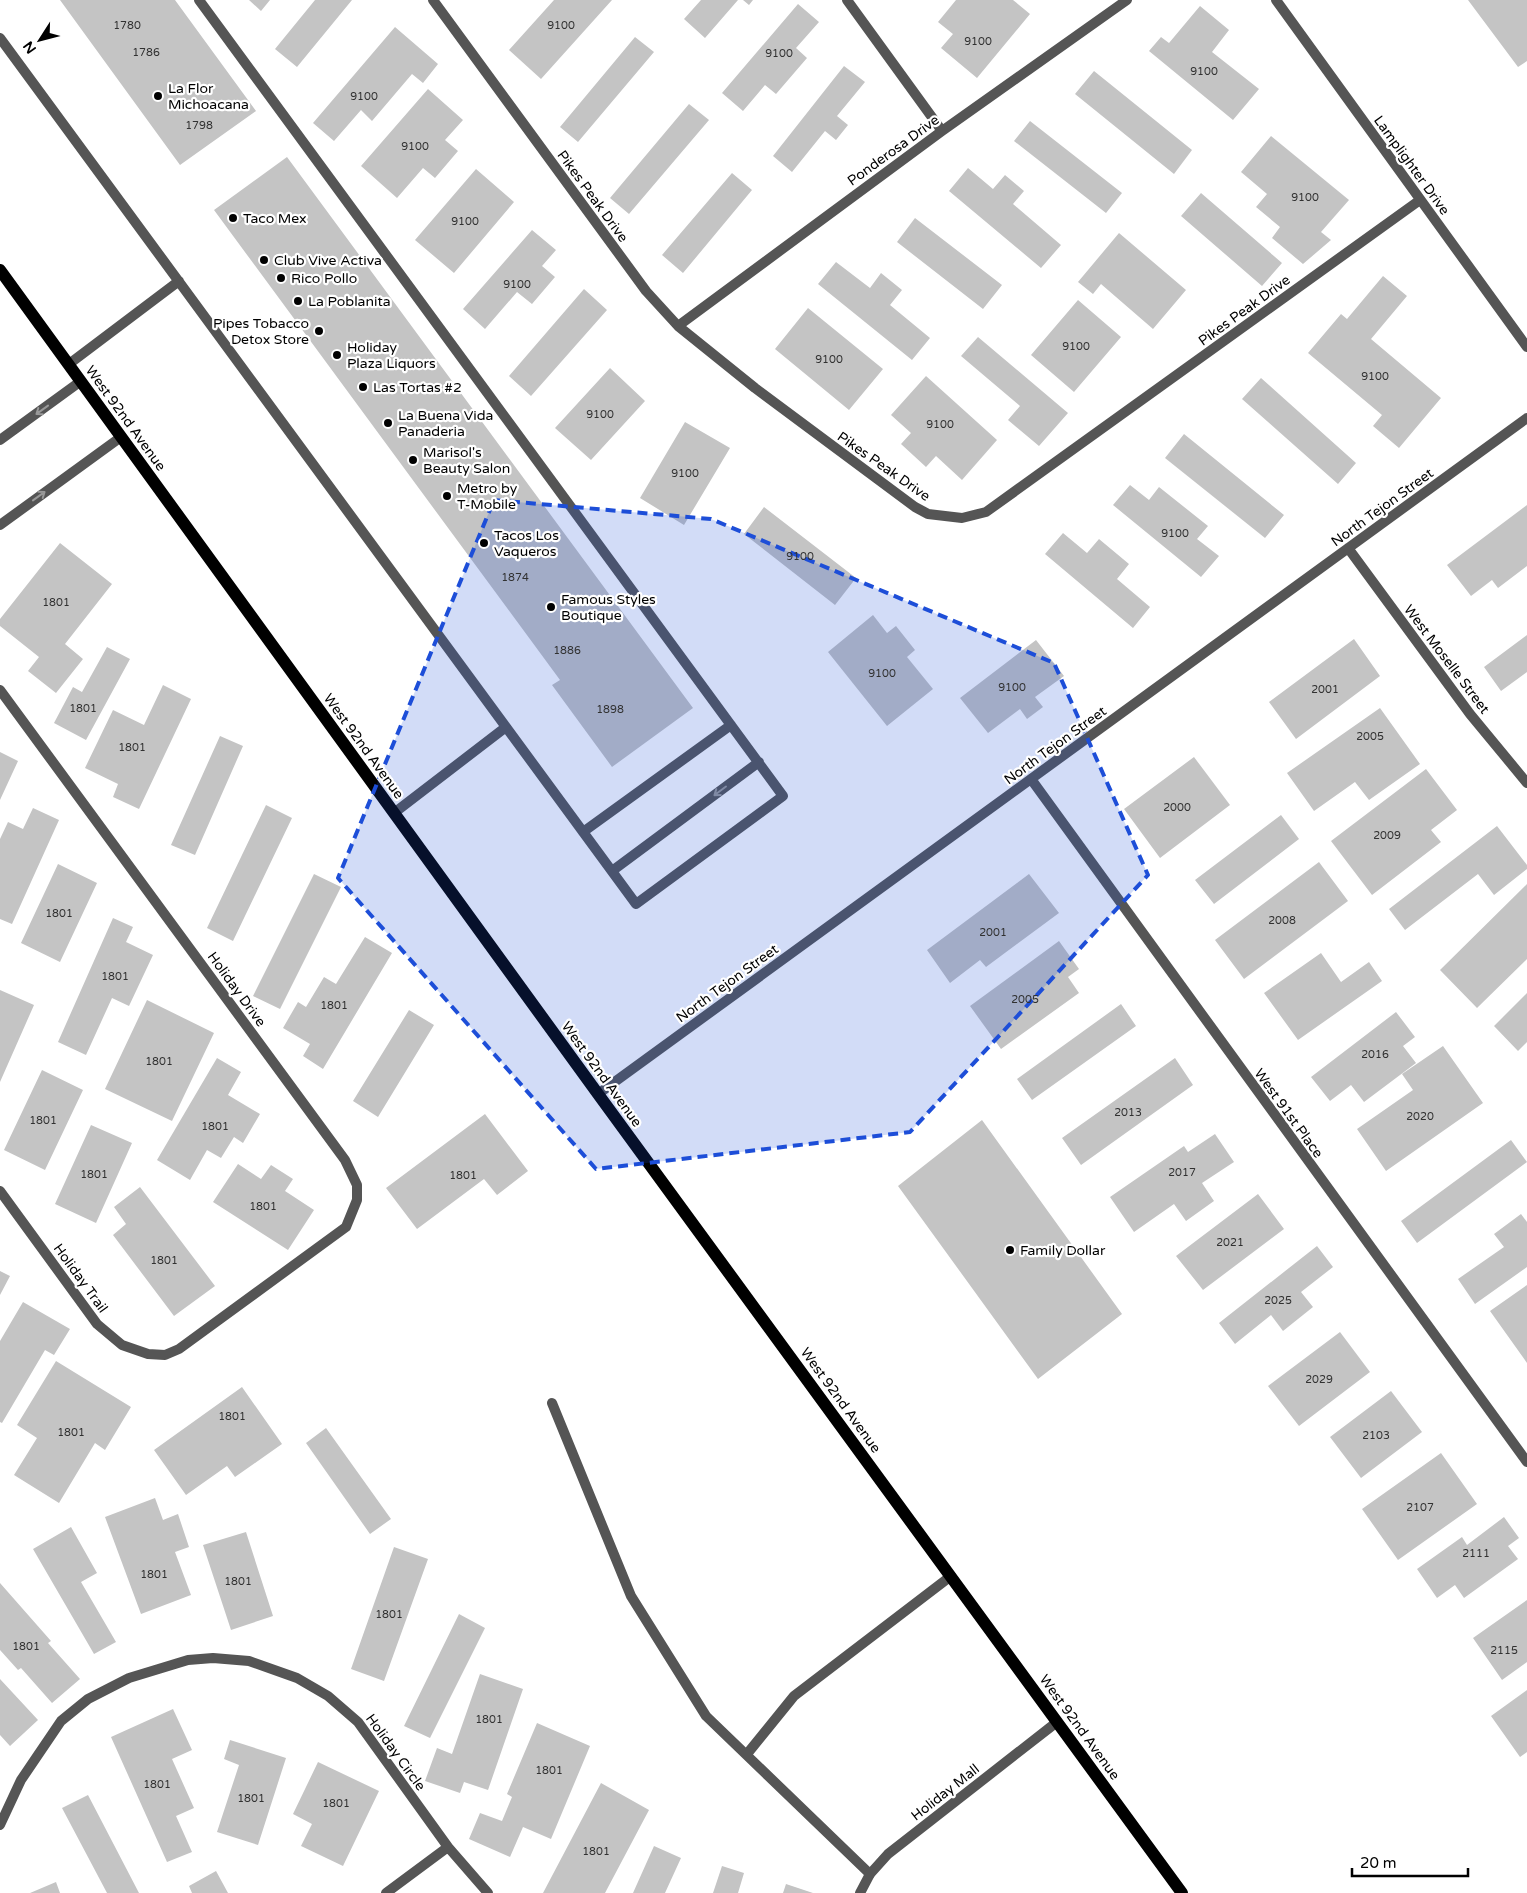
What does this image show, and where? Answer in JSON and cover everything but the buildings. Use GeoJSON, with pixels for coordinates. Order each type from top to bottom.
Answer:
{"type":"FeatureCollection","features":[{"type":"Feature","properties":{"kind":"main road","name":"West 92nd Avenue"},"geometry":{"type":"LineString","coordinates":[[0,270],[598,1094],[1182,1893]]}},
{"type":"Feature","properties":{"kind":"street"},"geometry":{"type":"LineString","coordinates":[[0,38],[636,904],[783,796],[199,0]]}},
{"type":"Feature","properties":{"kind":"street","name":"Pikes Peak Drive"},"geometry":{"type":"LineString","coordinates":[[433,0],[646,291],[678,326],[755,388],[915,507],[928,514],[962,518],[986,512],[1420,200]]}},
{"type":"Feature","properties":{"kind":"street"},"geometry":{"type":"LineString","coordinates":[[847,0],[942,131]]}},
{"type":"Feature","properties":{"kind":"street","name":"Ponderosa Drive"},"geometry":{"type":"LineString","coordinates":[[678,326],[942,131],[1127,0]]}},
{"type":"Feature","properties":{"kind":"street","name":"Lamplighter Drive"},"geometry":{"type":"LineString","coordinates":[[1276,0],[1527,347]]}},
{"type":"Feature","properties":{"kind":"street"},"geometry":{"type":"LineString","coordinates":[[69,364],[179,281]]}},
{"type":"Feature","properties":{"kind":"street"},"geometry":{"type":"LineString","coordinates":[[0,440],[81,381]]}},
{"type":"Feature","properties":{"kind":"street","name":"North Tejon Street"},"geometry":{"type":"LineString","coordinates":[[598,1094],[1527,418]]}},
{"type":"Feature","properties":{"kind":"street"},"geometry":{"type":"LineString","coordinates":[[0,525],[121,437]]}},
{"type":"Feature","properties":{"kind":"street","name":"West Moselle Street"},"geometry":{"type":"LineString","coordinates":[[1348,548],[1470,714],[1527,783]]}},
{"type":"Feature","properties":{"kind":"street","name":"Holiday Drive"},"geometry":{"type":"LineString","coordinates":[[0,690],[345,1160],[357,1186],[357,1200],[346,1227],[259,1292]]}},
{"type":"Feature","properties":{"kind":"street"},"geometry":{"type":"LineString","coordinates":[[583,832],[731,724]]}},
{"type":"Feature","properties":{"kind":"street"},"geometry":{"type":"LineString","coordinates":[[394,813],[506,727]]}},
{"type":"Feature","properties":{"kind":"street"},"geometry":{"type":"LineString","coordinates":[[612,871],[759,762]]}},
{"type":"Feature","properties":{"kind":"street","name":"West 91st Place"},"geometry":{"type":"LineString","coordinates":[[1031,779],[1527,1462]]}},
{"type":"Feature","properties":{"kind":"street","name":"Holiday Trail"},"geometry":{"type":"LineString","coordinates":[[0,1191],[97,1324],[122,1345],[148,1354],[165,1355],[179,1350],[259,1292]]}},
{"type":"Feature","properties":{"kind":"street"},"geometry":{"type":"LineString","coordinates":[[552,1403],[631,1596],[706,1716],[748,1754],[870,1874]]}},
{"type":"Feature","properties":{"kind":"street"},"geometry":{"type":"LineString","coordinates":[[748,1754],[794,1696],[951,1576]]}},
{"type":"Feature","properties":{"kind":"street","name":"Holiday Circle"},"geometry":{"type":"LineString","coordinates":[[0,1824],[21,1780],[61,1721],[88,1699],[129,1678],[188,1660],[213,1658],[248,1662],[297,1678],[328,1696],[358,1722],[448,1847],[488,1893]]}},
{"type":"Feature","properties":{"kind":"street","name":"Holiday Mall"},"geometry":{"type":"LineString","coordinates":[[860,1893],[870,1874],[888,1854],[1058,1722]]}},
{"type":"Feature","properties":{"kind":"street"},"geometry":{"type":"LineString","coordinates":[[386,1893],[448,1847]]}},
{"type":"Feature","properties":{"kind":"highlighted area"},"geometry":{"type":"Polygon","coordinates":[[[494,500],[711,519],[1054,663],[1148,875],[910,1132],[596,1169],[338,878],[494,500]]]}},
{"type":"Feature","properties":{"kind":"place","name":"La Flor Michoacana"},"geometry":{"type":"Point","coordinates":[158,96]}},
{"type":"Feature","properties":{"kind":"place","name":"Taco Mex"},"geometry":{"type":"Point","coordinates":[233,218]}},
{"type":"Feature","properties":{"kind":"place","name":"Club Vive Activa"},"geometry":{"type":"Point","coordinates":[264,260]}},
{"type":"Feature","properties":{"kind":"place","name":"Rico Pollo"},"geometry":{"type":"Point","coordinates":[281,278]}},
{"type":"Feature","properties":{"kind":"place","name":"La Poblanita"},"geometry":{"type":"Point","coordinates":[298,301]}},
{"type":"Feature","properties":{"kind":"place","name":"Pipes Tobacco Detox Store"},"geometry":{"type":"Point","coordinates":[319,331]}},
{"type":"Feature","properties":{"kind":"place","name":"Holiday Plaza Liquors"},"geometry":{"type":"Point","coordinates":[337,355]}},
{"type":"Feature","properties":{"kind":"place","name":"Las Tortas #2"},"geometry":{"type":"Point","coordinates":[363,387]}},
{"type":"Feature","properties":{"kind":"place","name":"La Buena Vida Panaderia"},"geometry":{"type":"Point","coordinates":[388,423]}},
{"type":"Feature","properties":{"kind":"place","name":"Marisol's Beauty Salon"},"geometry":{"type":"Point","coordinates":[413,460]}},
{"type":"Feature","properties":{"kind":"place","name":"Metro by T-Mobile"},"geometry":{"type":"Point","coordinates":[447,496]}},
{"type":"Feature","properties":{"kind":"place","name":"Tacos Los Vaqueros"},"geometry":{"type":"Point","coordinates":[484,543]}},
{"type":"Feature","properties":{"kind":"place","name":"Famous Styles Boutique"},"geometry":{"type":"Point","coordinates":[551,607]}},
{"type":"Feature","properties":{"kind":"place","name":"Family Dollar"},"geometry":{"type":"Point","coordinates":[1010,1250]}}]}
